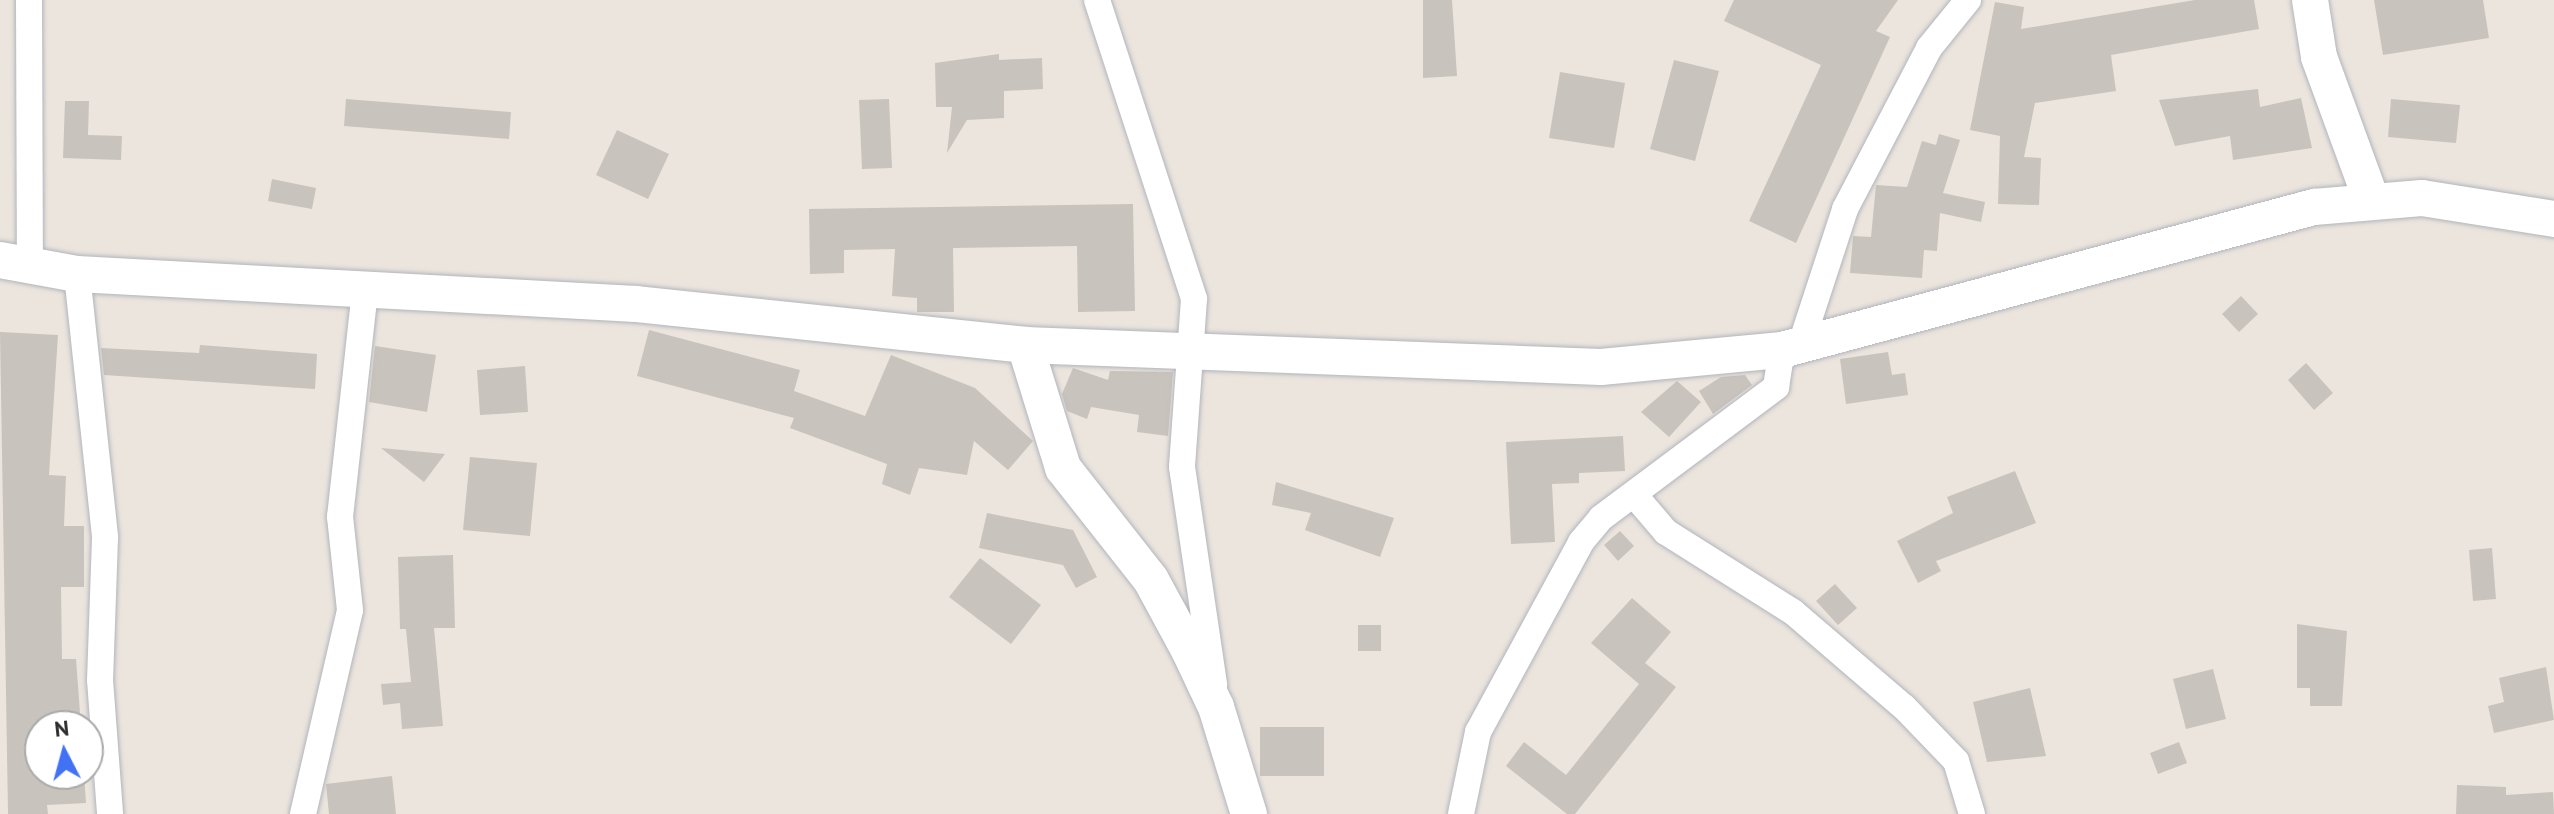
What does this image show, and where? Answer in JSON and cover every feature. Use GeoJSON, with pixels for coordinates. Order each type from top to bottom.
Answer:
{"type":"FeatureCollection","features":[{"type":"Feature","properties":{"kind":"street"},"geometry":{"type":"LineString","coordinates":[[29,0],[15,262],[77,274],[636,304],[1025,345],[1601,367],[1792,347],[2371,199],[2464,201],[2554,219]]}},
{"type":"Feature","properties":{"kind":"street"},"geometry":{"type":"LineString","coordinates":[[1097,0],[1190,277],[1195,353],[1182,467],[1216,707],[1249,814]]}},
{"type":"Feature","properties":{"kind":"street"},"geometry":{"type":"LineString","coordinates":[[1461,814],[1478,732],[1581,542],[1776,387],[1845,209],[1929,48],[1968,0]]}},
{"type":"Feature","properties":{"kind":"street"},"geometry":{"type":"LineString","coordinates":[[2310,0],[2319,57],[2371,199]]}},
{"type":"Feature","properties":{"kind":"street"},"geometry":{"type":"LineString","coordinates":[[77,274],[105,538],[100,680],[110,814]]}},
{"type":"Feature","properties":{"kind":"street"},"geometry":{"type":"LineString","coordinates":[[303,814],[350,610],[340,517],[365,289]]}},
{"type":"Feature","properties":{"kind":"street"},"geometry":{"type":"LineString","coordinates":[[1025,345],[1063,468],[1151,580],[1216,707]]}},
{"type":"Feature","properties":{"kind":"street"},"geometry":{"type":"LineString","coordinates":[[1636,497],[1666,532],[1793,612],[1904,707],[1956,761],[1972,814]]}},
{"type":"Feature","properties":{"kind":"building"},"geometry":{"type":"Polygon","coordinates":[[[1423,0],[1452,0],[1457,76],[1423,78],[1423,0]]]}},
{"type":"Feature","properties":{"kind":"building"},"geometry":{"type":"Polygon","coordinates":[[[1734,0],[1898,0],[1876,31],[1890,37],[1796,243],[1749,221],[1821,65],[1724,21],[1734,0]]]}},
{"type":"Feature","properties":{"kind":"building"},"geometry":{"type":"Polygon","coordinates":[[[2195,0],[2254,0],[2259,29],[2111,55],[2116,91],[2035,103],[2024,157],[2041,158],[2039,205],[1998,204],[2000,136],[1970,130],[1995,2],[2024,7],[2021,29],[2195,0]]]}},
{"type":"Feature","properties":{"kind":"building"},"geometry":{"type":"Polygon","coordinates":[[[2374,0],[2483,0],[2489,38],[2383,55],[2374,0]]]}},
{"type":"Feature","properties":{"kind":"building"},"geometry":{"type":"Polygon","coordinates":[[[999,54],[999,60],[1042,58],[1043,89],[1004,91],[1004,118],[967,120],[947,153],[952,107],[936,107],[935,63],[999,54]]]}},
{"type":"Feature","properties":{"kind":"building"},"geometry":{"type":"Polygon","coordinates":[[[1674,60],[1719,71],[1695,161],[1650,149],[1674,60]]]}},
{"type":"Feature","properties":{"kind":"building"},"geometry":{"type":"Polygon","coordinates":[[[1560,72],[1625,83],[1614,148],[1549,138],[1560,72]]]}},
{"type":"Feature","properties":{"kind":"building"},"geometry":{"type":"Polygon","coordinates":[[[2258,89],[2260,107],[2301,98],[2312,148],[2233,160],[2230,136],[2175,146],[2159,100],[2258,89]]]}},
{"type":"Feature","properties":{"kind":"building"},"geometry":{"type":"Polygon","coordinates":[[[346,99],[511,112],[509,139],[344,126],[346,99]]]}},
{"type":"Feature","properties":{"kind":"building"},"geometry":{"type":"Polygon","coordinates":[[[889,99],[892,168],[862,169],[859,100],[889,99]]]}},
{"type":"Feature","properties":{"kind":"building"},"geometry":{"type":"Polygon","coordinates":[[[2391,99],[2460,105],[2456,143],[2388,137],[2391,99]]]}},
{"type":"Feature","properties":{"kind":"building"},"geometry":{"type":"Polygon","coordinates":[[[65,101],[89,101],[88,135],[122,136],[121,160],[63,158],[65,101]]]}},
{"type":"Feature","properties":{"kind":"building"},"geometry":{"type":"Polygon","coordinates":[[[617,130],[669,154],[648,199],[596,175],[617,130]]]}},
{"type":"Feature","properties":{"kind":"building"},"geometry":{"type":"Polygon","coordinates":[[[1939,134],[1960,140],[1943,193],[1985,202],[1981,222],[1940,213],[1937,251],[1924,250],[1922,278],[1850,273],[1853,236],[1871,237],[1876,185],[1907,187],[1922,141],[1936,145],[1939,134]]]}},
{"type":"Feature","properties":{"kind":"building"},"geometry":{"type":"Polygon","coordinates":[[[272,179],[316,188],[312,209],[268,201],[272,179]]]}},
{"type":"Feature","properties":{"kind":"building"},"geometry":{"type":"Polygon","coordinates":[[[1133,204],[1135,311],[1078,312],[1077,246],[953,248],[954,312],[917,312],[917,298],[892,296],[895,249],[844,250],[844,273],[810,274],[809,209],[1133,204]]]}},
{"type":"Feature","properties":{"kind":"building"},"geometry":{"type":"Polygon","coordinates":[[[2241,296],[2258,314],[2239,332],[2222,314],[2241,296]]]}},
{"type":"Feature","properties":{"kind":"building"},"geometry":{"type":"Polygon","coordinates":[[[649,330],[800,370],[794,391],[865,416],[891,355],[975,388],[1033,441],[1008,470],[974,441],[967,475],[919,468],[910,495],[882,484],[887,464],[790,428],[794,418],[637,376],[649,330]]]}},
{"type":"Feature","properties":{"kind":"building"},"geometry":{"type":"Polygon","coordinates":[[[0,332],[58,335],[49,475],[66,476],[64,526],[84,526],[84,587],[61,587],[62,659],[76,659],[80,710],[24,710],[24,790],[85,790],[86,803],[47,805],[48,814],[8,814],[0,332]]]}},
{"type":"Feature","properties":{"kind":"building"},"geometry":{"type":"Polygon","coordinates":[[[200,345],[317,354],[315,389],[104,375],[101,348],[199,353],[200,345]]]}},
{"type":"Feature","properties":{"kind":"building"},"geometry":{"type":"Polygon","coordinates":[[[375,346],[436,355],[427,412],[369,402],[375,346]]]}},
{"type":"Feature","properties":{"kind":"building"},"geometry":{"type":"Polygon","coordinates":[[[1888,352],[1892,375],[1905,373],[1908,395],[1846,404],[1840,359],[1888,352]]]}},
{"type":"Feature","properties":{"kind":"building"},"geometry":{"type":"Polygon","coordinates":[[[2306,363],[2333,393],[2314,410],[2288,380],[2306,363]]]}},
{"type":"Feature","properties":{"kind":"building"},"geometry":{"type":"Polygon","coordinates":[[[525,366],[528,412],[480,415],[477,370],[525,366]]]}},
{"type":"Feature","properties":{"kind":"building"},"geometry":{"type":"Polygon","coordinates":[[[1073,368],[1108,380],[1110,371],[1173,372],[1168,436],[1137,432],[1139,415],[1091,407],[1087,419],[1067,411],[1062,394],[1073,368]]]}},
{"type":"Feature","properties":{"kind":"building"},"geometry":{"type":"Polygon","coordinates":[[[1745,375],[1752,385],[1713,414],[1699,391],[1721,377],[1745,375]]]}},
{"type":"Feature","properties":{"kind":"building"},"geometry":{"type":"Polygon","coordinates":[[[1677,381],[1701,402],[1669,437],[1641,412],[1677,381]]]}},
{"type":"Feature","properties":{"kind":"building"},"geometry":{"type":"Polygon","coordinates":[[[1623,436],[1625,471],[1579,473],[1579,483],[1552,484],[1555,542],[1511,544],[1506,442],[1623,436]]]}},
{"type":"Feature","properties":{"kind":"building"},"geometry":{"type":"Polygon","coordinates":[[[381,448],[445,454],[424,482],[381,448]]]}},
{"type":"Feature","properties":{"kind":"building"},"geometry":{"type":"Polygon","coordinates":[[[470,457],[537,463],[530,536],[463,530],[470,457]]]}},
{"type":"Feature","properties":{"kind":"building"},"geometry":{"type":"Polygon","coordinates":[[[2015,471],[2036,523],[1936,561],[1941,571],[1918,583],[1897,541],[1953,513],[1947,497],[2015,471]]]}},
{"type":"Feature","properties":{"kind":"building"},"geometry":{"type":"Polygon","coordinates":[[[1276,482],[1394,518],[1380,557],[1305,530],[1311,513],[1272,505],[1276,482]]]}},
{"type":"Feature","properties":{"kind":"building"},"geometry":{"type":"Polygon","coordinates":[[[987,513],[1073,530],[1097,577],[1076,588],[1063,565],[979,548],[987,513]]]}},
{"type":"Feature","properties":{"kind":"building"},"geometry":{"type":"Polygon","coordinates":[[[1620,531],[1634,546],[1618,561],[1604,545],[1620,531]]]}},
{"type":"Feature","properties":{"kind":"building"},"geometry":{"type":"Polygon","coordinates":[[[2492,548],[2496,599],[2473,601],[2469,550],[2492,548]]]}},
{"type":"Feature","properties":{"kind":"building"},"geometry":{"type":"Polygon","coordinates":[[[453,555],[455,628],[434,628],[443,726],[402,729],[400,703],[383,705],[381,684],[411,682],[406,629],[400,629],[398,557],[453,555]]]}},
{"type":"Feature","properties":{"kind":"building"},"geometry":{"type":"Polygon","coordinates":[[[980,558],[1041,605],[1011,644],[949,597],[980,558]]]}},
{"type":"Feature","properties":{"kind":"building"},"geometry":{"type":"Polygon","coordinates":[[[1835,584],[1857,608],[1838,625],[1816,601],[1835,584]]]}},
{"type":"Feature","properties":{"kind":"building"},"geometry":{"type":"Polygon","coordinates":[[[1632,598],[1671,632],[1645,663],[1676,687],[1575,814],[1567,814],[1506,766],[1524,742],[1566,775],[1639,684],[1591,643],[1632,598]]]}},
{"type":"Feature","properties":{"kind":"building"},"geometry":{"type":"Polygon","coordinates":[[[2297,624],[2347,631],[2342,706],[2310,706],[2310,688],[2297,688],[2297,624]]]}},
{"type":"Feature","properties":{"kind":"building"},"geometry":{"type":"Polygon","coordinates":[[[1358,625],[1381,625],[1381,651],[1358,651],[1358,625]]]}},
{"type":"Feature","properties":{"kind":"building"},"geometry":{"type":"Polygon","coordinates":[[[2546,667],[2554,720],[2494,733],[2488,706],[2504,702],[2499,678],[2546,667]]]}},
{"type":"Feature","properties":{"kind":"building"},"geometry":{"type":"Polygon","coordinates":[[[2213,669],[2226,719],[2186,729],[2173,679],[2213,669]]]}},
{"type":"Feature","properties":{"kind":"building"},"geometry":{"type":"Polygon","coordinates":[[[2030,688],[2046,756],[1987,762],[1973,702],[2030,688]]]}},
{"type":"Feature","properties":{"kind":"building"},"geometry":{"type":"Polygon","coordinates":[[[1260,727],[1324,727],[1324,776],[1260,776],[1260,727]]]}},
{"type":"Feature","properties":{"kind":"building"},"geometry":{"type":"Polygon","coordinates":[[[2179,742],[2187,763],[2158,774],[2150,753],[2179,742]]]}},
{"type":"Feature","properties":{"kind":"building"},"geometry":{"type":"Polygon","coordinates":[[[392,776],[396,814],[329,814],[326,784],[392,776]]]}},
{"type":"Feature","properties":{"kind":"building"},"geometry":{"type":"Polygon","coordinates":[[[2457,785],[2506,787],[2506,795],[2553,792],[2554,814],[2456,814],[2457,785]]]}}]}
